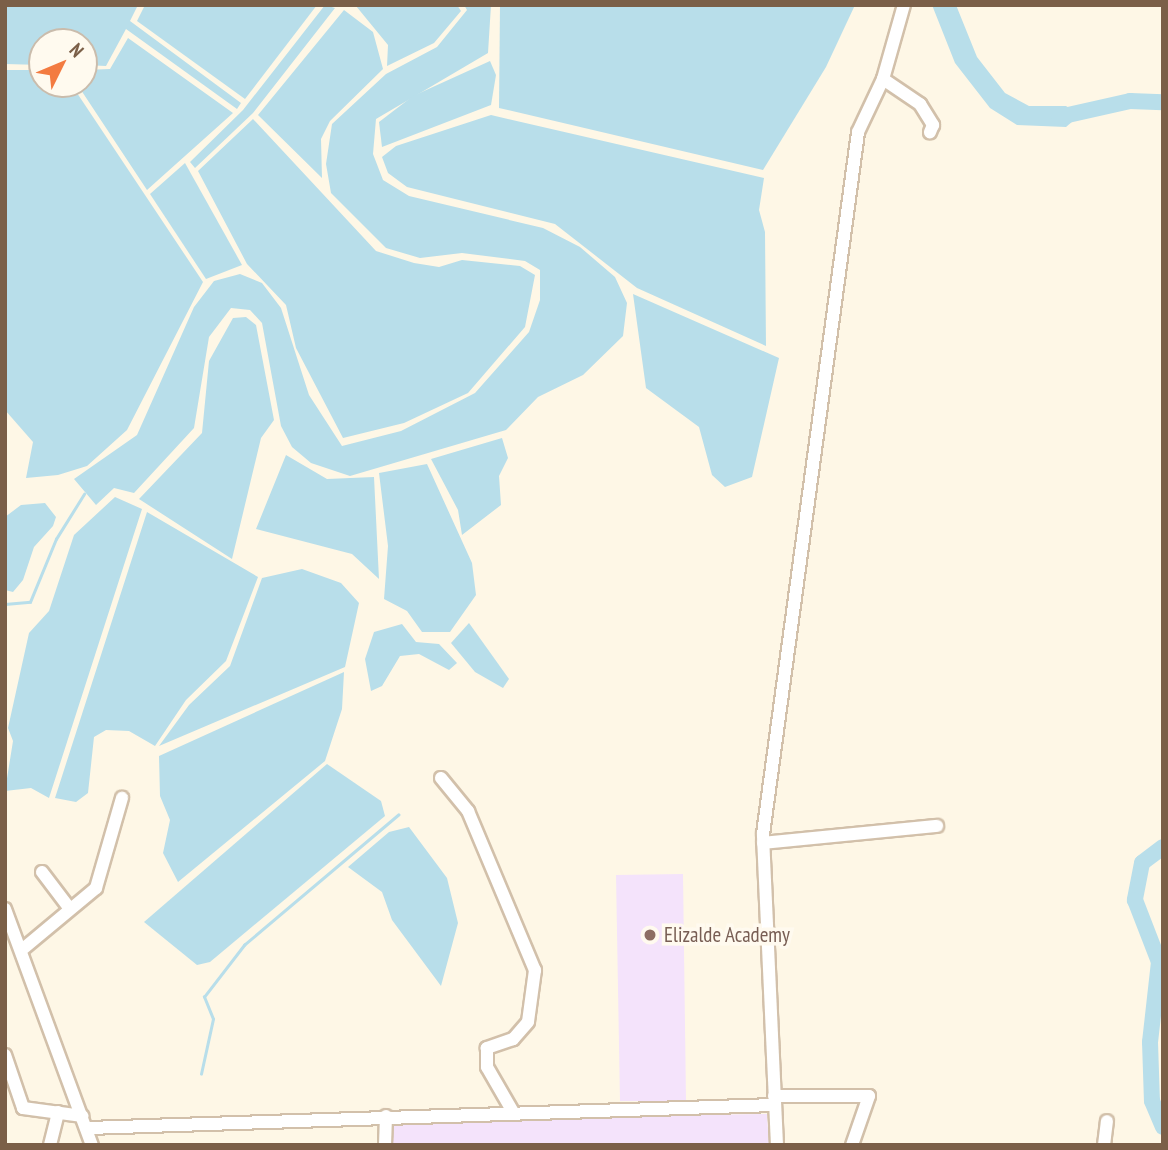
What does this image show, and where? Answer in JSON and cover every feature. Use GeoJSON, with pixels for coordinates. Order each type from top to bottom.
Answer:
{"type":"FeatureCollection","features":[{"type":"Feature","properties":{"kind":"street"},"geometry":{"type":"LineString","coordinates":[[777,1145],[763,843],[858,132],[883,79],[904,5]]}},
{"type":"Feature","properties":{"kind":"street"},"geometry":{"type":"LineString","coordinates":[[883,79],[920,104],[933,125],[930,132]]}},
{"type":"Feature","properties":{"kind":"street"},"geometry":{"type":"LineString","coordinates":[[441,778],[468,811],[535,970],[528,1023],[513,1039],[486,1048],[487,1067],[513,1112]]}},
{"type":"Feature","properties":{"kind":"street"},"geometry":{"type":"LineString","coordinates":[[24,948],[96,888],[122,798]]}},
{"type":"Feature","properties":{"kind":"street"},"geometry":{"type":"LineString","coordinates":[[763,843],[937,826]]}},
{"type":"Feature","properties":{"kind":"street"},"geometry":{"type":"LineString","coordinates":[[42,872],[70,909]]}},
{"type":"Feature","properties":{"kind":"street"},"geometry":{"type":"LineString","coordinates":[[5,909],[24,948],[92,1145]]}},
{"type":"Feature","properties":{"kind":"street"},"geometry":{"type":"LineString","coordinates":[[5,1055],[23,1108],[58,1112],[85,1122],[513,1112],[869,1096],[852,1145]]}},
{"type":"Feature","properties":{"kind":"street"},"geometry":{"type":"LineString","coordinates":[[50,1145],[58,1112]]}},
{"type":"Feature","properties":{"kind":"street"},"geometry":{"type":"LineString","coordinates":[[385,1145],[386,1116]]}},
{"type":"Feature","properties":{"kind":"street"},"geometry":{"type":"LineString","coordinates":[[1104,1145],[1107,1121]]}},
{"type":"Feature","properties":{"kind":"shaded area","name":"Elizalde Academy"},"geometry":{"type":"Polygon","coordinates":[[[683,874],[686,1101],[620,1101],[616,875],[683,874]]]}},
{"type":"Feature","properties":{"kind":"shaded area"},"geometry":{"type":"Polygon","coordinates":[[[767,1114],[769,1145],[392,1145],[392,1119],[767,1114]]]}},
{"type":"Feature","properties":{"kind":"water"},"geometry":{"type":"Polygon","coordinates":[[[5,5],[138,5],[130,21],[241,103],[237,109],[126,29],[106,66],[98,66],[98,28],[28,28],[28,65],[5,64],[5,5]]]}},
{"type":"Feature","properties":{"kind":"water"},"geometry":{"type":"Polygon","coordinates":[[[145,5],[317,5],[245,99],[137,21],[145,5]]]}},
{"type":"Feature","properties":{"kind":"water"},"geometry":{"type":"Polygon","coordinates":[[[325,5],[335,8],[253,113],[195,168],[190,162],[243,110],[325,5]]]}},
{"type":"Feature","properties":{"kind":"water"},"geometry":{"type":"Polygon","coordinates":[[[457,5],[461,11],[434,43],[387,66],[388,45],[356,6],[457,5]]]}},
{"type":"Feature","properties":{"kind":"water"},"geometry":{"type":"Polygon","coordinates":[[[464,5],[491,5],[488,53],[376,119],[373,154],[383,180],[409,196],[543,228],[580,247],[615,277],[627,303],[623,336],[583,375],[538,397],[506,430],[350,476],[311,463],[292,447],[281,426],[262,323],[250,310],[231,308],[209,337],[194,428],[134,493],[114,488],[96,505],[74,479],[137,435],[194,307],[214,281],[240,274],[262,283],[281,308],[309,395],[342,446],[401,431],[475,393],[529,332],[540,300],[540,270],[525,261],[462,253],[420,258],[386,248],[331,193],[326,164],[332,124],[386,74],[437,47],[467,10],[464,5]]]}},
{"type":"Feature","properties":{"kind":"water"},"geometry":{"type":"Polygon","coordinates":[[[500,5],[855,5],[826,67],[763,170],[499,108],[500,5]]]}},
{"type":"Feature","properties":{"kind":"water"},"geometry":{"type":"Polygon","coordinates":[[[932,5],[956,5],[977,57],[1005,93],[1029,106],[1066,106],[1080,115],[1066,127],[1017,125],[990,108],[955,63],[932,5]]]}},
{"type":"Feature","properties":{"kind":"water"},"geometry":{"type":"Polygon","coordinates":[[[344,10],[373,32],[383,69],[330,121],[321,139],[322,178],[258,115],[344,10]]]}},
{"type":"Feature","properties":{"kind":"water"},"geometry":{"type":"Polygon","coordinates":[[[128,38],[233,113],[147,190],[86,98],[98,98],[98,69],[110,69],[128,38]]]}},
{"type":"Feature","properties":{"kind":"water"},"geometry":{"type":"Polygon","coordinates":[[[490,61],[496,75],[491,105],[382,147],[379,122],[413,96],[490,61]]]}},
{"type":"Feature","properties":{"kind":"water"},"geometry":{"type":"Polygon","coordinates":[[[5,70],[28,70],[28,98],[80,98],[203,282],[127,430],[87,466],[58,475],[26,478],[33,442],[5,410],[5,70]]]}},
{"type":"Feature","properties":{"kind":"water"},"geometry":{"type":"Polygon","coordinates":[[[491,115],[764,178],[759,210],[765,232],[766,346],[637,288],[555,224],[407,187],[388,173],[382,157],[396,146],[491,115]]]}},
{"type":"Feature","properties":{"kind":"water"},"geometry":{"type":"Polygon","coordinates":[[[253,119],[376,251],[414,263],[439,267],[462,260],[520,266],[535,275],[525,327],[468,393],[404,423],[343,438],[296,348],[286,305],[247,264],[198,171],[253,119]]]}},
{"type":"Feature","properties":{"kind":"water"},"geometry":{"type":"Polygon","coordinates":[[[185,163],[242,265],[206,279],[150,194],[185,163]]]}},
{"type":"Feature","properties":{"kind":"water"},"geometry":{"type":"Polygon","coordinates":[[[633,294],[779,358],[752,477],[725,487],[712,475],[699,427],[646,388],[633,294]]]}},
{"type":"Feature","properties":{"kind":"water"},"geometry":{"type":"Polygon","coordinates":[[[246,317],[256,325],[274,420],[261,438],[232,559],[139,499],[202,433],[209,361],[233,318],[246,317]]]}},
{"type":"Feature","properties":{"kind":"water"},"geometry":{"type":"Polygon","coordinates":[[[502,438],[508,458],[499,476],[501,505],[462,535],[458,510],[431,459],[502,438]]]}},
{"type":"Feature","properties":{"kind":"water"},"geometry":{"type":"Polygon","coordinates":[[[286,455],[327,479],[374,477],[379,579],[352,554],[256,529],[286,455]]]}},
{"type":"Feature","properties":{"kind":"water"},"geometry":{"type":"Polygon","coordinates":[[[427,464],[472,563],[476,595],[450,632],[422,632],[407,611],[384,599],[388,546],[379,473],[427,464]]]}},
{"type":"Feature","properties":{"kind":"water"},"geometry":{"type":"Polygon","coordinates":[[[115,497],[142,509],[49,798],[31,788],[5,791],[13,741],[8,728],[29,633],[49,611],[74,535],[115,497]]]}},
{"type":"Feature","properties":{"kind":"water"},"geometry":{"type":"Polygon","coordinates":[[[45,503],[56,517],[53,526],[34,547],[23,580],[13,592],[5,590],[5,517],[21,505],[45,503]]]}},
{"type":"Feature","properties":{"kind":"water"},"geometry":{"type":"Polygon","coordinates":[[[147,512],[258,577],[226,661],[186,700],[155,746],[129,731],[106,730],[94,737],[88,793],[76,802],[55,798],[147,512]]]}},
{"type":"Feature","properties":{"kind":"water"},"geometry":{"type":"Polygon","coordinates":[[[302,569],[341,583],[359,603],[345,667],[159,746],[189,705],[230,666],[262,578],[302,569]]]}},
{"type":"Feature","properties":{"kind":"water"},"geometry":{"type":"Polygon","coordinates":[[[469,623],[509,679],[503,688],[475,672],[451,643],[469,623]]]}},
{"type":"Feature","properties":{"kind":"water"},"geometry":{"type":"Polygon","coordinates":[[[402,624],[416,642],[439,644],[457,663],[449,670],[419,654],[400,656],[382,686],[371,691],[365,659],[374,632],[402,624]]]}},
{"type":"Feature","properties":{"kind":"water"},"geometry":{"type":"Polygon","coordinates":[[[344,672],[342,709],[325,761],[178,882],[163,853],[170,820],[160,796],[159,756],[344,672]]]}},
{"type":"Feature","properties":{"kind":"water"},"geometry":{"type":"Polygon","coordinates":[[[327,764],[381,801],[385,816],[210,962],[197,965],[144,922],[327,764]]]}},
{"type":"Feature","properties":{"kind":"water"},"geometry":{"type":"Polygon","coordinates":[[[409,827],[447,878],[458,923],[441,986],[392,920],[382,892],[348,867],[389,832],[409,827]]]}},
{"type":"Feature","properties":{"kind":"waterway"},"geometry":{"type":"LineString","coordinates":[[1059,117],[1130,101],[1163,102]]}},
{"type":"Feature","properties":{"kind":"waterway"},"geometry":{"type":"LineString","coordinates":[[5,604],[30,602],[56,539],[84,494]]}},
{"type":"Feature","properties":{"kind":"waterway"},"geometry":{"type":"LineString","coordinates":[[201,1074],[213,1019],[204,997],[244,945],[398,815]]}},
{"type":"Feature","properties":{"kind":"waterway"},"geometry":{"type":"LineString","coordinates":[[1163,847],[1142,863],[1135,900],[1159,962],[1150,1042],[1152,1101],[1163,1127]]}},
{"type":"Feature","properties":{"kind":"place","name":"Elizalde Academy"},"geometry":{"type":"Point","coordinates":[650,935]}}]}
